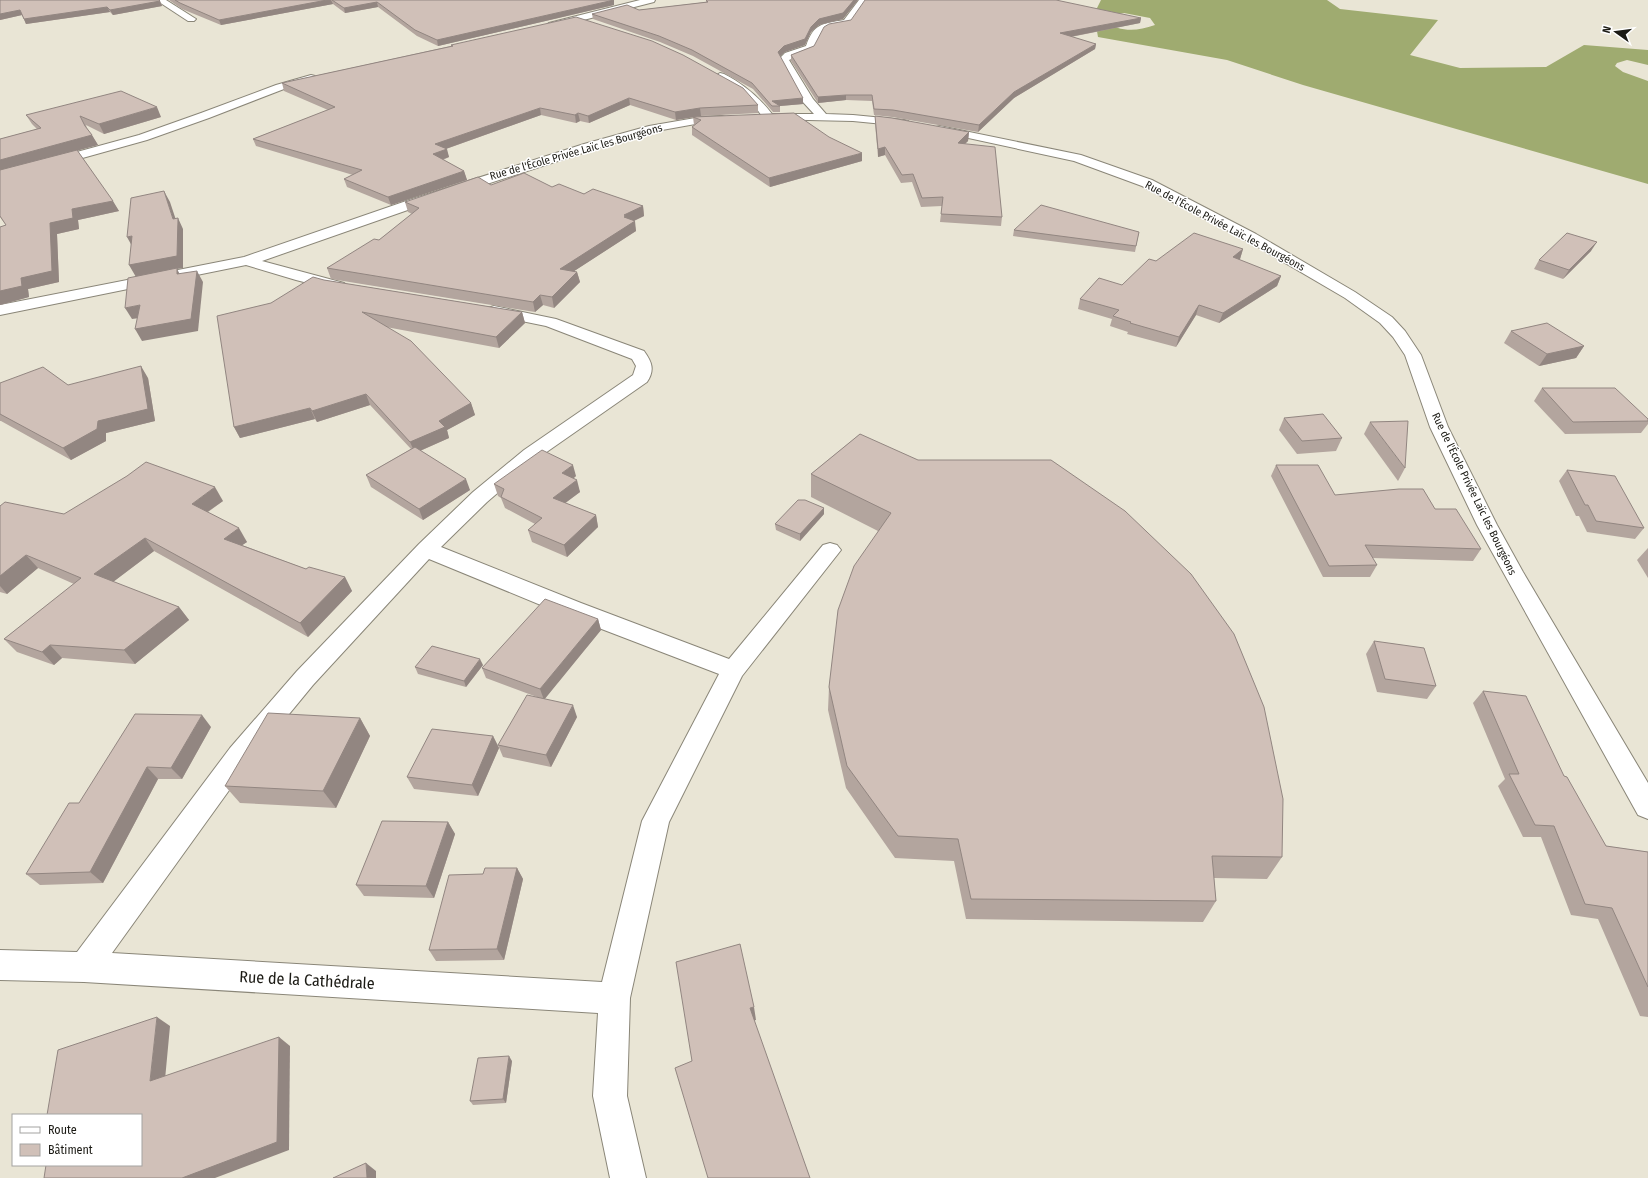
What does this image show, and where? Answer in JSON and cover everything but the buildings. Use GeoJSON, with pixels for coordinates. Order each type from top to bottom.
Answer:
{"type":"FeatureCollection","features":[{"type":"Feature","properties":{"kind":"street"},"geometry":{"type":"LineString","coordinates":[[160,0],[191,19]]}},
{"type":"Feature","properties":{"kind":"street"},"geometry":{"type":"LineString","coordinates":[[543,27],[651,0]]}},
{"type":"Feature","properties":{"kind":"street"},"geometry":{"type":"LineString","coordinates":[[822,116],[808,101],[784,60],[789,55],[810,48],[817,30],[823,26],[848,21],[863,0]]}},
{"type":"Feature","properties":{"kind":"street"},"geometry":{"type":"LineString","coordinates":[[578,19],[592,24]]}},
{"type":"Feature","properties":{"kind":"street","name":"Rue de l'École Privée Laïc les Bourgéons"},"geometry":{"type":"LineString","coordinates":[[714,72],[748,92],[756,100],[761,117],[822,116],[892,121],[923,126],[1077,158],[1147,183],[1245,234],[1312,272],[1350,295],[1386,320],[1399,334],[1413,355],[1439,427],[1491,532],[1648,807]]}},
{"type":"Feature","properties":{"kind":"street"},"geometry":{"type":"LineString","coordinates":[[0,177],[128,142],[209,115],[245,99],[291,83],[320,76]]}},
{"type":"Feature","properties":{"kind":"street","name":"Rue de l'École Privée Laïc les Bourgéons"},"geometry":{"type":"LineString","coordinates":[[0,310],[247,261],[507,172],[615,139],[667,126],[701,120],[738,118]]}},
{"type":"Feature","properties":{"kind":"street"},"geometry":{"type":"LineString","coordinates":[[247,261],[328,284],[350,288]]}},
{"type":"Feature","properties":{"kind":"street"},"geometry":{"type":"LineString","coordinates":[[84,967],[240,756],[305,678],[426,550],[505,474],[538,449],[641,378],[645,368],[645,363],[638,355],[562,326],[525,316],[476,308]]}},
{"type":"Feature","properties":{"kind":"street"},"geometry":{"type":"LineString","coordinates":[[426,550],[573,609],[733,670]]}},
{"type":"Feature","properties":{"kind":"street"},"geometry":{"type":"LineString","coordinates":[[628,1178],[610,1096],[614,998],[656,820],[733,670],[830,550]]}},
{"type":"Feature","properties":{"kind":"street","name":"Rue de la Cathédrale"},"geometry":{"type":"LineString","coordinates":[[0,965],[84,967],[614,998]]}},
{"type":"Feature","properties":{"kind":"green space"},"geometry":{"type":"Polygon","coordinates":[[[1101,0],[1327,0],[1340,9],[1438,20],[1410,55],[1460,68],[1546,67],[1584,45],[1648,50],[1648,65],[1627,60],[1617,63],[1615,66],[1623,72],[1648,81],[1648,184],[1303,85],[1227,60],[1098,37],[1094,14],[1101,0]],[[1124,13],[1108,16],[1103,21],[1122,29],[1135,30],[1155,25],[1150,18],[1124,13]]]}}]}
